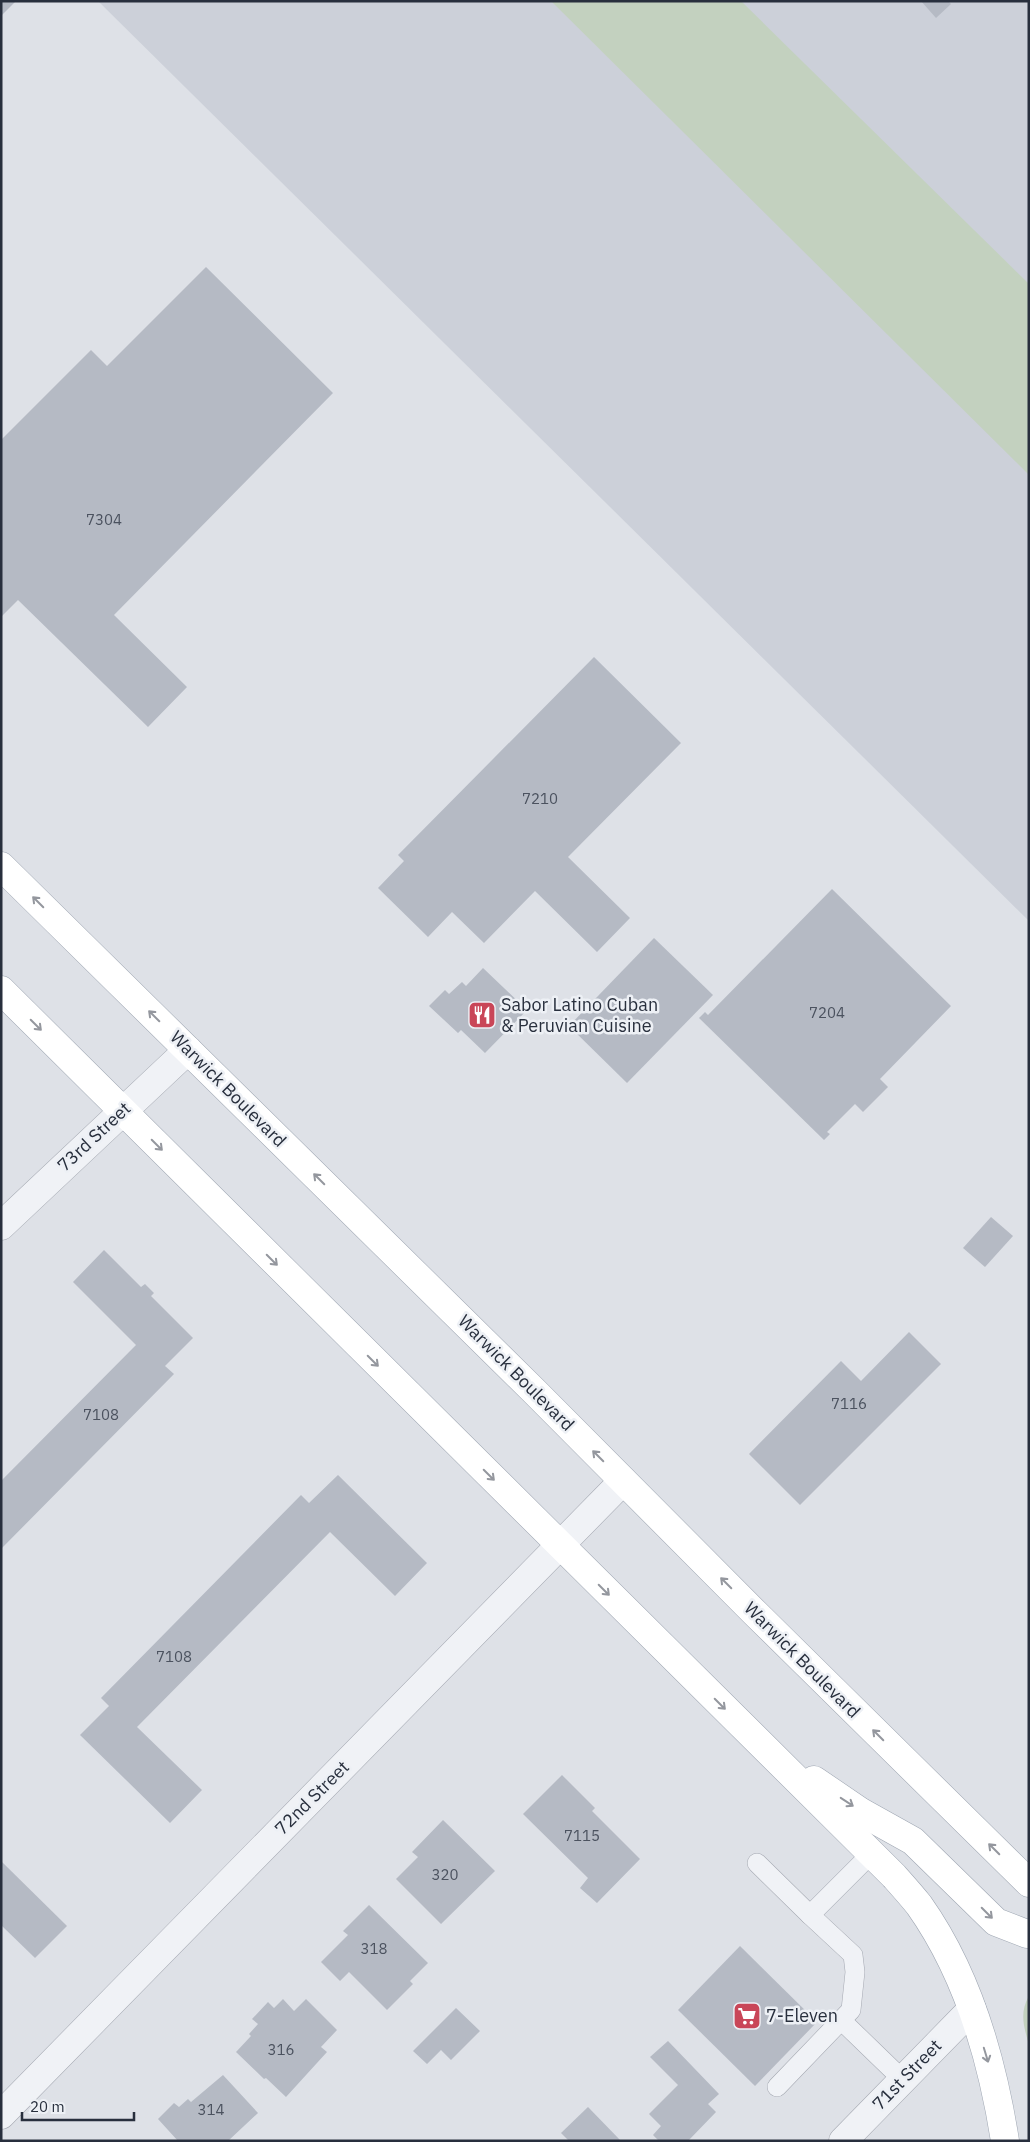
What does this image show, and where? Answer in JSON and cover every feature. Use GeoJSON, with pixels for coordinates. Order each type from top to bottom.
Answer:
{"type":"FeatureCollection","features":[{"type":"Feature","properties":{"kind":"main road","name":"Warwick Boulevard"},"geometry":{"type":"LineString","coordinates":[[1,866],[534,1391],[1029,1883]]}},
{"type":"Feature","properties":{"kind":"main road"},"geometry":{"type":"LineString","coordinates":[[1,990],[871,1854],[918,1904],[945,1947],[961,1978],[988,2062],[1005,2141]]}},
{"type":"Feature","properties":{"kind":"main road"},"geometry":{"type":"LineString","coordinates":[[762,1746],[861,1812],[913,1841],[996,1922],[1027,1934],[1029,1933]]}},
{"type":"Feature","properties":{"kind":"street","name":"73rd Street"},"geometry":{"type":"LineString","coordinates":[[1,1226],[188,1050]]}},
{"type":"Feature","properties":{"kind":"street","name":"72nd Street"},"geometry":{"type":"LineString","coordinates":[[1,2115],[623,1481]]}},
{"type":"Feature","properties":{"kind":"street","name":"71st Street"},"geometry":{"type":"LineString","coordinates":[[843,2141],[972,2009]]}},
{"type":"Feature","properties":{"kind":"lane"},"geometry":{"type":"LineString","coordinates":[[810,1914],[871,1854]]}},
{"type":"Feature","properties":{"kind":"lane"},"geometry":{"type":"LineString","coordinates":[[757,1863],[852,1955],[855,1972],[851,2010],[776,2087]]}},
{"type":"Feature","properties":{"kind":"lane"},"geometry":{"type":"LineString","coordinates":[[841,2020],[903,2080]]}},
{"type":"Feature","properties":{"kind":"shaded area"},"geometry":{"type":"Polygon","coordinates":[[[98,1],[1029,1],[1029,921],[98,1]]]}},
{"type":"Feature","properties":{"kind":"green space"},"geometry":{"type":"Polygon","coordinates":[[[551,1],[741,1],[1029,284],[1029,475],[551,1]]]}},
{"type":"Feature","properties":{"kind":"green space"},"geometry":{"type":"Polygon","coordinates":[[[1029,1996],[1029,2045],[1023,2014],[1029,1996]]]}},
{"type":"Feature","properties":{"kind":"building"},"geometry":{"type":"Polygon","coordinates":[[[1,1],[16,1],[1,16],[1,1]]]}},
{"type":"Feature","properties":{"kind":"building"},"geometry":{"type":"Polygon","coordinates":[[[921,1],[948,1],[951,4],[936,18],[921,1]]]}},
{"type":"Feature","properties":{"kind":"building"},"geometry":{"type":"Polygon","coordinates":[[[206,267],[333,393],[114,615],[187,687],[148,727],[18,600],[1,617],[1,440],[91,350],[107,366],[206,267]]]}},
{"type":"Feature","properties":{"kind":"building"},"geometry":{"type":"Polygon","coordinates":[[[594,657],[681,743],[568,857],[630,918],[597,952],[535,891],[484,943],[452,912],[428,937],[378,888],[404,861],[398,855],[594,657]]]}},
{"type":"Feature","properties":{"kind":"building"},"geometry":{"type":"Polygon","coordinates":[[[832,889],[951,1006],[880,1079],[888,1087],[863,1112],[855,1104],[827,1132],[830,1134],[824,1140],[699,1018],[705,1012],[708,1015],[832,889]]]}},
{"type":"Feature","properties":{"kind":"building"},"geometry":{"type":"Polygon","coordinates":[[[654,938],[713,995],[627,1083],[569,1026],[654,938]]]}},
{"type":"Feature","properties":{"kind":"building"},"geometry":{"type":"Polygon","coordinates":[[[483,968],[527,1010],[485,1053],[461,1030],[458,1033],[429,1006],[445,990],[449,994],[462,982],[466,986],[483,968]]]}},
{"type":"Feature","properties":{"kind":"building"},"geometry":{"type":"Polygon","coordinates":[[[991,1217],[1013,1236],[985,1267],[963,1248],[991,1217]]]}},
{"type":"Feature","properties":{"kind":"building"},"geometry":{"type":"Polygon","coordinates":[[[104,1250],[141,1287],[145,1284],[154,1293],[151,1296],[193,1338],[165,1366],[174,1374],[1,1549],[1,1481],[136,1345],[73,1282],[104,1250]]]}},
{"type":"Feature","properties":{"kind":"building"},"geometry":{"type":"Polygon","coordinates":[[[909,1332],[941,1364],[800,1505],[749,1454],[841,1361],[861,1381],[909,1332]]]}},
{"type":"Feature","properties":{"kind":"building"},"geometry":{"type":"Polygon","coordinates":[[[338,1475],[427,1563],[395,1596],[330,1532],[137,1727],[202,1790],[170,1823],[80,1735],[109,1706],[101,1698],[301,1495],[309,1503],[338,1475]]]}},
{"type":"Feature","properties":{"kind":"building"},"geometry":{"type":"Polygon","coordinates":[[[562,1775],[595,1808],[592,1811],[640,1859],[597,1903],[580,1888],[588,1878],[523,1814],[562,1775]]]}},
{"type":"Feature","properties":{"kind":"building"},"geometry":{"type":"Polygon","coordinates":[[[443,1820],[495,1871],[441,1924],[396,1879],[418,1857],[412,1852],[443,1820]]]}},
{"type":"Feature","properties":{"kind":"building"},"geometry":{"type":"Polygon","coordinates":[[[1,1861],[67,1926],[35,1958],[1,1925],[1,1861]]]}},
{"type":"Feature","properties":{"kind":"building"},"geometry":{"type":"Polygon","coordinates":[[[369,1905],[428,1963],[410,1981],[413,1984],[387,2010],[349,1972],[340,1981],[321,1962],[348,1935],[343,1931],[369,1905]]]}},
{"type":"Feature","properties":{"kind":"building","name":"7-Eleven"},"geometry":{"type":"Polygon","coordinates":[[[740,1946],[817,2022],[755,2086],[678,2010],[740,1946]]]}},
{"type":"Feature","properties":{"kind":"building"},"geometry":{"type":"Polygon","coordinates":[[[283,1999],[294,2011],[306,1999],[337,2030],[321,2047],[327,2052],[286,2097],[236,2052],[251,2036],[249,2034],[258,2024],[252,2019],[268,2002],[274,2008],[283,1999]]]}},
{"type":"Feature","properties":{"kind":"building"},"geometry":{"type":"Polygon","coordinates":[[[456,2008],[480,2031],[451,2060],[441,2050],[427,2064],[413,2051],[456,2008]]]}},
{"type":"Feature","properties":{"kind":"building"},"geometry":{"type":"Polygon","coordinates":[[[668,2041],[719,2094],[708,2104],[716,2112],[688,2141],[659,2141],[653,2135],[661,2126],[649,2114],[678,2085],[650,2057],[668,2041]]]}},
{"type":"Feature","properties":{"kind":"building"},"geometry":{"type":"Polygon","coordinates":[[[223,2075],[258,2113],[228,2141],[178,2141],[158,2119],[174,2103],[179,2107],[188,2099],[191,2102],[223,2075]]]}},
{"type":"Feature","properties":{"kind":"building"},"geometry":{"type":"Polygon","coordinates":[[[588,2107],[621,2141],[569,2141],[561,2133],[588,2107]]]}},
{"type":"Feature","properties":{"kind":"place","name":"Sabor Latino Cuban & Peruvian Cuisine"},"geometry":{"type":"Point","coordinates":[482,1015]}},
{"type":"Feature","properties":{"kind":"place","name":"7-Eleven"},"geometry":{"type":"Point","coordinates":[747,2016]}}]}
